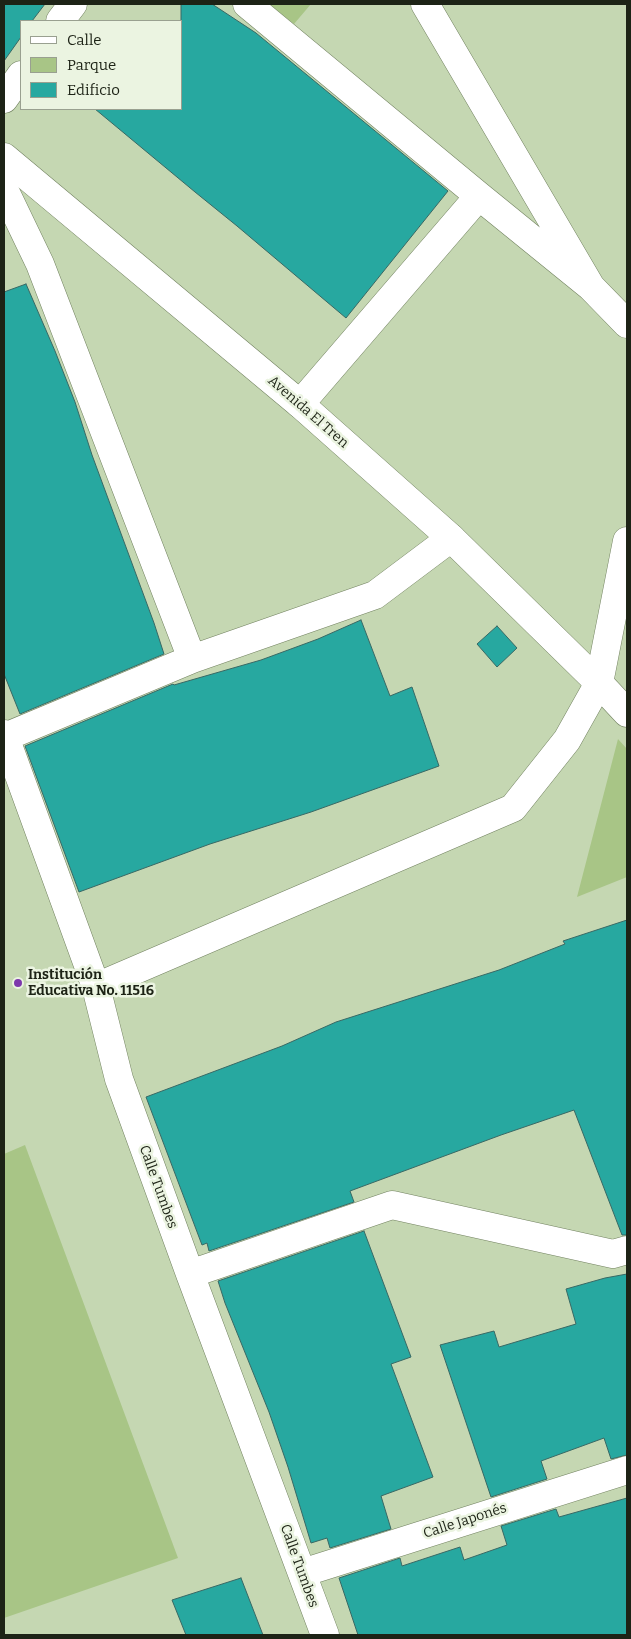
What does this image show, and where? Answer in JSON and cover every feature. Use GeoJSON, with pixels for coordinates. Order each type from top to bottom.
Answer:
{"type":"FeatureCollection","features":[{"type":"Feature","properties":{"kind":"street"},"geometry":{"type":"LineString","coordinates":[[61,20],[73,4]]}},
{"type":"Feature","properties":{"kind":"street"},"geometry":{"type":"LineString","coordinates":[[246,4],[591,287],[627,324]]}},
{"type":"Feature","properties":{"kind":"street"},"geometry":{"type":"LineString","coordinates":[[425,4],[591,287]]}},
{"type":"Feature","properties":{"kind":"street"},"geometry":{"type":"LineString","coordinates":[[4,99],[20,76]]}},
{"type":"Feature","properties":{"kind":"street","name":"Avenida El Tren"},"geometry":{"type":"LineString","coordinates":[[4,157],[300,404],[452,538],[627,713]]}},
{"type":"Feature","properties":{"kind":"street"},"geometry":{"type":"LineString","coordinates":[[4,189],[40,264],[192,658]]}},
{"type":"Feature","properties":{"kind":"street"},"geometry":{"type":"LineString","coordinates":[[300,404],[479,196]]}},
{"type":"Feature","properties":{"kind":"street"},"geometry":{"type":"LineString","coordinates":[[4,736],[192,658],[375,595],[452,538]]}},
{"type":"Feature","properties":{"kind":"street"},"geometry":{"type":"LineString","coordinates":[[96,987],[513,808],[567,740],[599,683],[627,541]]}},
{"type":"Feature","properties":{"kind":"street","name":"Calle Tumbes"},"geometry":{"type":"LineString","coordinates":[[4,736],[96,987],[119,1079],[325,1635]]}},
{"type":"Feature","properties":{"kind":"street"},"geometry":{"type":"LineString","coordinates":[[190,1274],[392,1205],[613,1254],[627,1250]]}},
{"type":"Feature","properties":{"kind":"street","name":"Calle Japonés"},"geometry":{"type":"LineString","coordinates":[[302,1573],[627,1470]]}},
{"type":"Feature","properties":{"kind":"green space"},"geometry":{"type":"Polygon","coordinates":[[[269,4],[311,4],[294,24],[269,4]]]}},
{"type":"Feature","properties":{"kind":"green space"},"geometry":{"type":"Polygon","coordinates":[[[618,739],[627,749],[627,877],[577,897],[618,739]]]}},
{"type":"Feature","properties":{"kind":"green space"},"geometry":{"type":"Polygon","coordinates":[[[25,1145],[178,1558],[4,1618],[4,1154],[25,1145]]]}},
{"type":"Feature","properties":{"kind":"building"},"geometry":{"type":"Polygon","coordinates":[[[4,4],[45,4],[33,20],[20,20],[20,38],[4,61],[4,4]]]}},
{"type":"Feature","properties":{"kind":"building"},"geometry":{"type":"Polygon","coordinates":[[[181,4],[212,4],[256,33],[448,191],[346,318],[96,110],[182,110],[181,4]]]}},
{"type":"Feature","properties":{"kind":"building"},"geometry":{"type":"Polygon","coordinates":[[[26,284],[75,402],[92,455],[164,654],[20,714],[4,674],[4,292],[26,284]]]}},
{"type":"Feature","properties":{"kind":"building"},"geometry":{"type":"Polygon","coordinates":[[[361,620],[390,696],[412,687],[439,766],[311,812],[210,844],[79,892],[25,746],[173,684],[261,660],[318,639],[361,620]]]}},
{"type":"Feature","properties":{"kind":"building"},"geometry":{"type":"Polygon","coordinates":[[[497,626],[517,648],[497,667],[477,644],[497,626]]]}},
{"type":"Feature","properties":{"kind":"building"},"geometry":{"type":"Polygon","coordinates":[[[627,920],[627,1235],[622,1235],[574,1110],[350,1191],[354,1202],[209,1251],[207,1243],[202,1245],[146,1097],[282,1046],[336,1022],[499,970],[565,944],[563,941],[627,920]]]}},
{"type":"Feature","properties":{"kind":"building"},"geometry":{"type":"Polygon","coordinates":[[[364,1231],[411,1357],[391,1364],[433,1477],[381,1496],[391,1529],[330,1548],[327,1538],[311,1543],[269,1412],[218,1281],[364,1231]]]}},
{"type":"Feature","properties":{"kind":"building"},"geometry":{"type":"Polygon","coordinates":[[[627,1274],[627,1455],[611,1459],[604,1438],[541,1461],[547,1479],[491,1497],[440,1345],[494,1331],[499,1347],[576,1324],[566,1289],[627,1274]]]}},
{"type":"Feature","properties":{"kind":"building"},"geometry":{"type":"Polygon","coordinates":[[[627,1498],[627,1635],[358,1635],[339,1578],[400,1558],[402,1566],[460,1547],[464,1560],[507,1545],[501,1526],[556,1509],[559,1517],[627,1498]]]}},
{"type":"Feature","properties":{"kind":"building"},"geometry":{"type":"Polygon","coordinates":[[[241,1578],[263,1635],[186,1635],[172,1600],[241,1578]]]}},
{"type":"Feature","properties":{"kind":"place","name":"Institución Educativa No. 11516"},"geometry":{"type":"Point","coordinates":[18,983]}}]}
